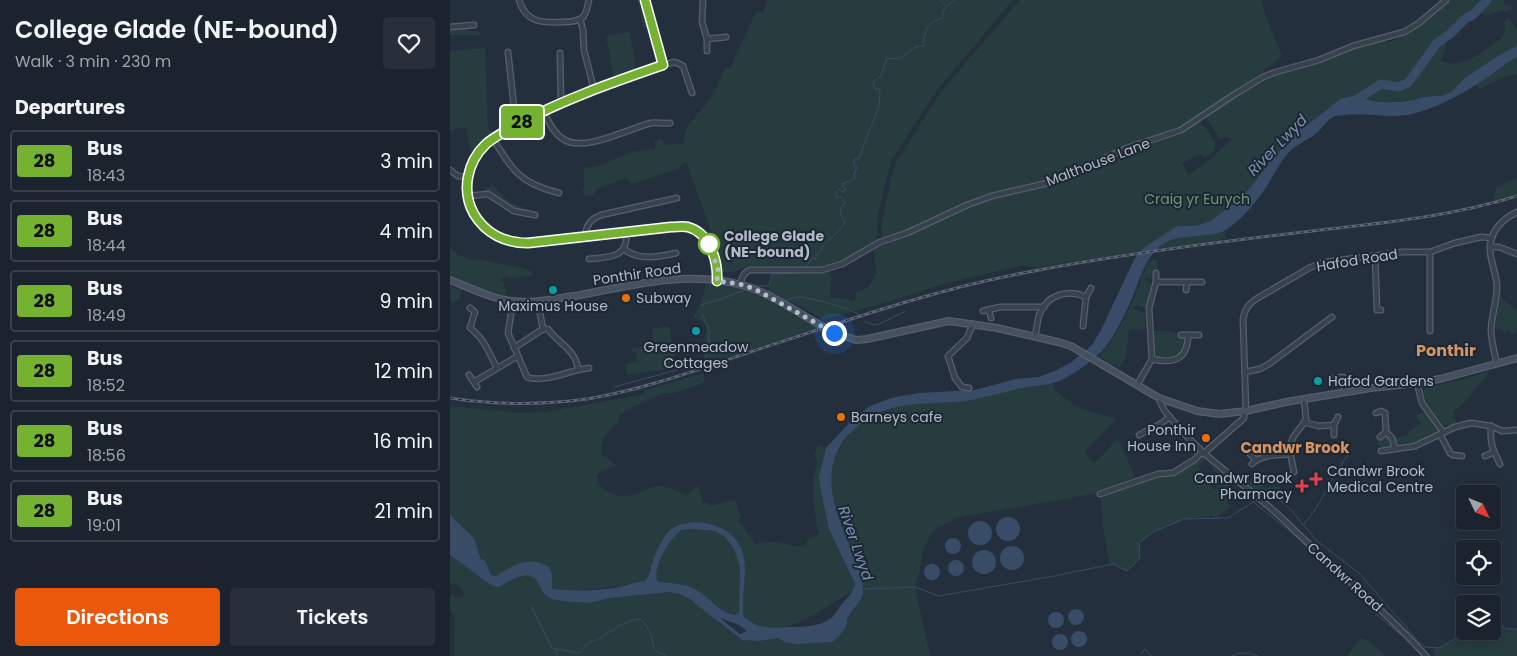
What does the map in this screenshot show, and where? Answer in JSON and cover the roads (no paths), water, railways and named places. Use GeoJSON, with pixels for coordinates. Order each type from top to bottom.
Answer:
{"type":"FeatureCollection","features":[{"type":"Feature","properties":{"kind":"main road","name":"Ponthir Road"},"geometry":{"type":"LineString","coordinates":[[450,280],[490,296],[513,301],[562,298],[664,280],[697,279],[740,284],[755,289],[834,333],[856,340],[949,321],[973,324],[1035,336],[1071,346],[1159,398],[1197,411],[1219,414],[1245,411],[1345,392],[1440,379],[1517,358]]}},
{"type":"Feature","properties":{"kind":"street"},"geometry":{"type":"LineString","coordinates":[[518,0],[526,13],[544,23],[573,22],[580,19],[585,14],[589,0]]}},
{"type":"Feature","properties":{"kind":"street"},"geometry":{"type":"LineString","coordinates":[[645,0],[663,65]]}},
{"type":"Feature","properties":{"kind":"street"},"geometry":{"type":"LineString","coordinates":[[704,0],[702,22],[707,39],[707,51]]}},
{"type":"Feature","properties":{"kind":"street","name":"Malthouse Lane"},"geometry":{"type":"LineString","coordinates":[[740,284],[742,276],[748,270],[822,270],[832,268],[880,242],[913,230],[967,204],[1052,182],[1127,148],[1186,128],[1263,77],[1319,60],[1361,43],[1404,32],[1419,23],[1446,0]]}},
{"type":"Feature","properties":{"kind":"street"},"geometry":{"type":"LineString","coordinates":[[580,19],[583,30],[584,50],[594,90]]}},
{"type":"Feature","properties":{"kind":"street"},"geometry":{"type":"LineString","coordinates":[[450,27],[474,25]]}},
{"type":"Feature","properties":{"kind":"street"},"geometry":{"type":"LineString","coordinates":[[707,39],[726,36]]}},
{"type":"Feature","properties":{"kind":"street"},"geometry":{"type":"LineString","coordinates":[[508,52],[516,126]]}},
{"type":"Feature","properties":{"kind":"street"},"geometry":{"type":"LineString","coordinates":[[560,54],[561,103]]}},
{"type":"Feature","properties":{"kind":"street"},"geometry":{"type":"LineString","coordinates":[[692,93],[683,66],[676,62],[594,90],[543,111],[493,139],[476,156],[468,177],[468,196],[471,208],[479,222],[495,235],[515,242],[526,243],[686,227],[694,230],[710,246],[718,269],[717,281]]}},
{"type":"Feature","properties":{"kind":"street"},"geometry":{"type":"LineString","coordinates":[[543,111],[558,136],[576,144],[607,138],[654,123],[670,123]]}},
{"type":"Feature","properties":{"kind":"street"},"geometry":{"type":"LineString","coordinates":[[493,139],[520,177],[531,184],[559,193]]}},
{"type":"Feature","properties":{"kind":"street"},"geometry":{"type":"LineString","coordinates":[[450,170],[458,176],[468,177]]}},
{"type":"Feature","properties":{"kind":"street"},"geometry":{"type":"LineString","coordinates":[[468,196],[488,194],[514,211],[533,215],[532,208]]}},
{"type":"Feature","properties":{"kind":"street"},"geometry":{"type":"LineString","coordinates":[[586,236],[588,223],[601,215],[677,198]]}},
{"type":"Feature","properties":{"kind":"street"},"geometry":{"type":"LineString","coordinates":[[1497,363],[1491,329],[1496,283],[1490,247],[1492,238],[1504,219],[1517,212]]}},
{"type":"Feature","properties":{"kind":"street"},"geometry":{"type":"LineString","coordinates":[[589,259],[617,255],[624,249],[627,240],[626,232]]}},
{"type":"Feature","properties":{"kind":"street","name":"Hafod Road"},"geometry":{"type":"LineString","coordinates":[[1245,411],[1243,319],[1249,304],[1311,267],[1326,262],[1402,252],[1430,252],[1455,243],[1481,237],[1492,238]]}},
{"type":"Feature","properties":{"kind":"street"},"geometry":{"type":"LineString","coordinates":[[1490,247],[1496,246],[1517,254]]}},
{"type":"Feature","properties":{"kind":"street"},"geometry":{"type":"LineString","coordinates":[[624,249],[636,256],[657,257],[676,253]]}},
{"type":"Feature","properties":{"kind":"street"},"geometry":{"type":"LineString","coordinates":[[1430,252],[1430,331]]}},
{"type":"Feature","properties":{"kind":"street"},"geometry":{"type":"LineString","coordinates":[[1375,256],[1377,310],[1381,310]]}},
{"type":"Feature","properties":{"kind":"street"},"geometry":{"type":"LineString","coordinates":[[596,258],[596,265]]}},
{"type":"Feature","properties":{"kind":"street"},"geometry":{"type":"LineString","coordinates":[[1137,386],[1152,359],[1149,308],[1156,282],[1156,273]]}},
{"type":"Feature","properties":{"kind":"street"},"geometry":{"type":"LineString","coordinates":[[1156,282],[1202,282]]}},
{"type":"Feature","properties":{"kind":"street"},"geometry":{"type":"LineString","coordinates":[[1186,290],[1187,282]]}},
{"type":"Feature","properties":{"kind":"street"},"geometry":{"type":"LineString","coordinates":[[1083,326],[1086,297],[1091,288]]}},
{"type":"Feature","properties":{"kind":"street"},"geometry":{"type":"LineString","coordinates":[[1035,336],[1039,315],[1051,299],[1060,295],[1076,293],[1086,297]]}},
{"type":"Feature","properties":{"kind":"street"},"geometry":{"type":"LineString","coordinates":[[513,301],[508,332],[527,377],[533,380],[561,376],[578,368],[589,368]]}},
{"type":"Feature","properties":{"kind":"street"},"geometry":{"type":"LineString","coordinates":[[982,311],[1008,307],[1044,307]]}},
{"type":"Feature","properties":{"kind":"street"},"geometry":{"type":"LineString","coordinates":[[467,333],[475,312],[470,308]]}},
{"type":"Feature","properties":{"kind":"street"},"geometry":{"type":"LineString","coordinates":[[539,308],[543,329]]}},
{"type":"Feature","properties":{"kind":"street"},"geometry":{"type":"LineString","coordinates":[[989,310],[991,318]]}},
{"type":"Feature","properties":{"kind":"street"},"geometry":{"type":"LineString","coordinates":[[1245,372],[1260,369],[1269,364],[1332,317]]}},
{"type":"Feature","properties":{"kind":"street"},"geometry":{"type":"LineString","coordinates":[[1085,319],[1091,321]]}},
{"type":"Feature","properties":{"kind":"street"},"geometry":{"type":"LineString","coordinates":[[969,388],[962,387],[955,378],[948,356],[966,338],[973,324]]}},
{"type":"Feature","properties":{"kind":"street"},"geometry":{"type":"LineString","coordinates":[[470,328],[478,333],[483,340],[497,368]]}},
{"type":"Feature","properties":{"kind":"street"},"geometry":{"type":"LineString","coordinates":[[514,348],[543,329],[548,329],[557,340],[571,351],[578,368]]}},
{"type":"Feature","properties":{"kind":"street"},"geometry":{"type":"LineString","coordinates":[[1181,335],[1199,335]]}},
{"type":"Feature","properties":{"kind":"street"},"geometry":{"type":"LineString","coordinates":[[1152,359],[1168,362],[1176,361],[1188,344],[1188,335]]}},
{"type":"Feature","properties":{"kind":"street"},"geometry":{"type":"LineString","coordinates":[[474,382],[518,356]]}},
{"type":"Feature","properties":{"kind":"street"},"geometry":{"type":"LineString","coordinates":[[469,375],[477,386]]}},
{"type":"Feature","properties":{"kind":"street"},"geometry":{"type":"LineString","coordinates":[[1334,378],[1343,377],[1345,392]]}},
{"type":"Feature","properties":{"kind":"street"},"geometry":{"type":"LineString","coordinates":[[1417,383],[1422,403],[1441,433],[1450,453],[1462,456]]}},
{"type":"Feature","properties":{"kind":"street"},"geometry":{"type":"LineString","coordinates":[[1159,398],[1170,417],[1203,453]]}},
{"type":"Feature","properties":{"kind":"street"},"geometry":{"type":"LineString","coordinates":[[1294,472],[1291,454],[1292,439],[1306,419],[1304,399]]}},
{"type":"Feature","properties":{"kind":"street"},"geometry":{"type":"LineString","coordinates":[[1100,494],[1158,474],[1173,473],[1194,460],[1240,422],[1244,418],[1245,411]]}},
{"type":"Feature","properties":{"kind":"street"},"geometry":{"type":"LineString","coordinates":[[1376,412],[1381,411],[1385,413],[1386,432],[1392,438],[1395,449]]}},
{"type":"Feature","properties":{"kind":"street"},"geometry":{"type":"LineString","coordinates":[[1139,435],[1170,417]]}},
{"type":"Feature","properties":{"kind":"street"},"geometry":{"type":"LineString","coordinates":[[1334,436],[1334,425],[1338,417]]}},
{"type":"Feature","properties":{"kind":"street"},"geometry":{"type":"LineString","coordinates":[[1304,422],[1318,426],[1334,425]]}},
{"type":"Feature","properties":{"kind":"street"},"geometry":{"type":"LineString","coordinates":[[1381,451],[1415,446],[1455,427],[1471,423],[1491,426],[1502,431],[1517,430]]}},
{"type":"Feature","properties":{"kind":"street"},"geometry":{"type":"LineString","coordinates":[[1491,426],[1490,440],[1500,464]]}},
{"type":"Feature","properties":{"kind":"street"},"geometry":{"type":"LineString","coordinates":[[1380,437],[1386,432]]}},
{"type":"Feature","properties":{"kind":"street"},"geometry":{"type":"LineString","coordinates":[[1485,456],[1494,452]]}},
{"type":"Feature","properties":{"kind":"street","name":"Candwr Road"},"geometry":{"type":"LineString","coordinates":[[1203,453],[1261,501],[1356,586],[1426,656]]}},
{"type":"Feature","properties":{"kind":"street"},"geometry":{"type":"LineString","coordinates":[[1249,453],[1254,462],[1273,455],[1291,454]]}},
{"type":"Feature","properties":{"kind":"water"},"geometry":{"type":"Polygon","coordinates":[[[1517,46],[1517,57],[1473,87],[1436,106],[1407,115],[1352,114],[1331,118],[1318,132],[1288,153],[1255,203],[1230,227],[1214,234],[1174,239],[1157,249],[1146,264],[1125,314],[1107,345],[1089,362],[1064,379],[1049,384],[966,401],[924,403],[897,407],[884,410],[860,424],[844,440],[835,458],[832,472],[832,487],[838,516],[860,574],[863,593],[848,618],[845,628],[833,642],[797,644],[784,642],[779,638],[759,641],[742,640],[688,598],[669,592],[610,598],[590,603],[551,599],[543,592],[535,578],[528,575],[515,578],[499,587],[491,585],[450,555],[450,514],[474,538],[481,559],[485,560],[491,575],[496,576],[509,568],[529,561],[543,564],[550,568],[553,589],[606,589],[645,581],[657,549],[672,528],[686,523],[706,523],[725,530],[741,547],[745,566],[744,617],[754,624],[770,627],[805,627],[825,622],[834,616],[853,590],[855,584],[829,529],[819,476],[826,448],[851,421],[870,406],[891,398],[919,393],[975,390],[1016,379],[1039,377],[1072,362],[1092,345],[1132,264],[1145,247],[1177,226],[1195,226],[1211,221],[1250,188],[1299,129],[1340,99],[1357,95],[1369,100],[1393,102],[1448,94],[1462,80],[1496,57],[1517,46]],[[691,529],[680,531],[666,548],[657,570],[656,577],[658,582],[675,583],[690,587],[700,592],[725,612],[736,615],[739,612],[740,567],[734,549],[724,536],[715,531],[691,529]],[[720,618],[740,634],[747,631],[739,625],[720,618]]]}},
{"type":"Feature","properties":{"kind":"water"},"geometry":{"type":"Polygon","coordinates":[[[1008,517],[1017,520],[1020,529],[1017,538],[1008,541],[999,538],[996,529],[999,520],[1008,517]]]}},
{"type":"Feature","properties":{"kind":"water"},"geometry":{"type":"Polygon","coordinates":[[[980,521],[989,524],[992,533],[989,542],[980,545],[971,542],[968,533],[971,524],[980,521]]]}},
{"type":"Feature","properties":{"kind":"water"},"geometry":{"type":"Polygon","coordinates":[[[950,538],[956,538],[961,543],[959,552],[950,554],[945,549],[945,543],[950,538]]]}},
{"type":"Feature","properties":{"kind":"water"},"geometry":{"type":"Polygon","coordinates":[[[1012,546],[1021,549],[1024,558],[1021,567],[1012,570],[1003,567],[1000,558],[1003,549],[1012,546]]]}},
{"type":"Feature","properties":{"kind":"water"},"geometry":{"type":"Polygon","coordinates":[[[984,550],[993,553],[996,562],[993,571],[984,574],[975,571],[972,562],[975,553],[984,550]]]}},
{"type":"Feature","properties":{"kind":"water"},"geometry":{"type":"Polygon","coordinates":[[[953,560],[959,560],[964,565],[962,574],[953,576],[948,571],[948,565],[953,560]]]}},
{"type":"Feature","properties":{"kind":"water"},"geometry":{"type":"Polygon","coordinates":[[[929,564],[935,564],[940,569],[938,578],[929,580],[924,575],[924,569],[929,564]]]}},
{"type":"Feature","properties":{"kind":"water"},"geometry":{"type":"Polygon","coordinates":[[[1073,609],[1079,609],[1084,614],[1082,623],[1073,625],[1068,620],[1068,614],[1073,609]]]}},
{"type":"Feature","properties":{"kind":"water"},"geometry":{"type":"Polygon","coordinates":[[[1053,612],[1059,612],[1064,617],[1062,626],[1053,628],[1048,623],[1048,617],[1053,612]]]}},
{"type":"Feature","properties":{"kind":"water"},"geometry":{"type":"Polygon","coordinates":[[[1076,631],[1082,631],[1087,636],[1085,645],[1076,647],[1071,642],[1071,636],[1076,631]]]}},
{"type":"Feature","properties":{"kind":"water"},"geometry":{"type":"Polygon","coordinates":[[[1057,634],[1063,634],[1068,639],[1066,648],[1057,650],[1052,645],[1052,639],[1057,634]]]}},
{"type":"Feature","properties":{"kind":"waterway"},"geometry":{"type":"LineString","coordinates":[[940,0],[945,5]]}},
{"type":"Feature","properties":{"kind":"waterway"},"geometry":{"type":"LineString","coordinates":[[806,267],[812,258],[816,259],[816,255],[824,244],[839,231],[845,222],[840,208],[845,203],[843,198],[837,197],[836,192],[839,189],[842,192],[846,190],[842,184],[855,179],[854,175],[857,167],[854,165],[854,160],[859,158],[879,106],[880,89],[875,89],[873,82],[881,76],[887,58],[899,59],[916,47],[923,46],[929,25],[942,18],[944,9],[955,0]]}},
{"type":"Feature","properties":{"kind":"waterway"},"geometry":{"type":"LineString","coordinates":[[1351,103],[1381,84],[1398,87],[1408,83],[1437,43],[1450,34],[1466,18],[1473,15],[1487,0]]}},
{"type":"Feature","properties":{"kind":"waterway"},"geometry":{"type":"LineString","coordinates":[[752,286],[769,286],[772,274],[801,273]]}},
{"type":"Feature","properties":{"kind":"waterway"},"geometry":{"type":"LineString","coordinates":[[701,305],[744,290]]}},
{"type":"Feature","properties":{"kind":"waterway"},"geometry":{"type":"LineString","coordinates":[[787,300],[799,297],[812,299],[859,315]]}},
{"type":"Feature","properties":{"kind":"waterway"},"geometry":{"type":"LineString","coordinates":[[865,322],[874,325],[879,324],[906,311]]}},
{"type":"Feature","properties":{"kind":"waterway"},"geometry":{"type":"LineString","coordinates":[[614,387],[702,363],[706,359],[706,351],[710,344],[708,338],[710,332],[702,314]]}},
{"type":"Feature","properties":{"kind":"waterway"},"geometry":{"type":"LineString","coordinates":[[1304,524],[1317,508],[1337,471],[1349,454]]}},
{"type":"Feature","properties":{"kind":"waterway"},"geometry":{"type":"LineString","coordinates":[[1260,497],[1271,492],[1291,510],[1317,541],[1360,574],[1425,647],[1439,648],[1456,638]]}},
{"type":"Feature","properties":{"kind":"waterway","name":"River Lwyd"},"geometry":{"type":"LineString","coordinates":[[864,589],[915,587],[939,596],[1113,564],[1127,571],[1140,558],[1139,543],[1153,532],[1184,519],[1228,518],[1257,499]]}},
{"type":"Feature","properties":{"kind":"waterway"},"geometry":{"type":"LineString","coordinates":[[1253,502],[1291,532],[1366,601],[1377,615],[1410,642],[1422,656]]}},
{"type":"Feature","properties":{"kind":"waterway"},"geometry":{"type":"LineString","coordinates":[[531,606],[552,648],[579,653],[588,643],[618,626],[629,621],[641,619],[650,633],[654,650],[666,656]]}},
{"type":"Feature","properties":{"kind":"waterway","name":"Candwr Brook"},"geometry":{"type":"LineString","coordinates":[[1501,624],[1504,628],[1517,629]]}},
{"type":"Feature","properties":{"kind":"waterway"},"geometry":{"type":"LineString","coordinates":[[1141,654],[1145,649],[1151,656]]}},
{"type":"Feature","properties":{"kind":"waterway"},"geometry":{"type":"LineString","coordinates":[[557,650],[557,656]]}},
{"type":"Feature","properties":{"kind":"waterway"},"geometry":{"type":"LineString","coordinates":[[1232,656],[1238,653],[1258,656]]}},
{"type":"Feature","properties":{"kind":"railway"},"geometry":{"type":"LineString","coordinates":[[450,398],[501,403],[535,403],[587,399],[669,379],[880,310],[979,282],[1125,255],[1441,214],[1517,196]]}},
{"type":"Feature","properties":{"kind":"place","name":"College Glade (NE-bound)"},"geometry":{"type":"Point","coordinates":[709,244]}},
{"type":"Feature","properties":{"kind":"place","name":"Maximus House"},"geometry":{"type":"Point","coordinates":[553,290]}},
{"type":"Feature","properties":{"kind":"place","name":"Subway"},"geometry":{"type":"Point","coordinates":[626,298]}},
{"type":"Feature","properties":{"kind":"place","name":"Greenmeadow Cottages"},"geometry":{"type":"Point","coordinates":[696,331]}},
{"type":"Feature","properties":{"kind":"place","name":"Hafod Gardens"},"geometry":{"type":"Point","coordinates":[1318,381]}},
{"type":"Feature","properties":{"kind":"place","name":"Barneys cafe"},"geometry":{"type":"Point","coordinates":[841,417]}},
{"type":"Feature","properties":{"kind":"place","name":"Ponthir House Inn"},"geometry":{"type":"Point","coordinates":[1206,438]}},
{"type":"Feature","properties":{"kind":"place","name":"Candwr Brook Medical Centre"},"geometry":{"type":"Point","coordinates":[1316,479]}},
{"type":"Feature","properties":{"kind":"place","name":"Candwr Brook Pharmacy"},"geometry":{"type":"Point","coordinates":[1302,486]}},
{"type":"Feature","properties":{"kind":"district","name":"Ponthir"},"geometry":{"type":"Point","coordinates":[1446,350]}},
{"type":"Feature","properties":{"kind":"district","name":"Candwr Brook"},"geometry":{"type":"Point","coordinates":[1295,447]}},
{"type":"Feature","properties":{"kind":"park label","name":"Craig yr Eurych"},"geometry":{"type":"Point","coordinates":[1197,199]}}]}
